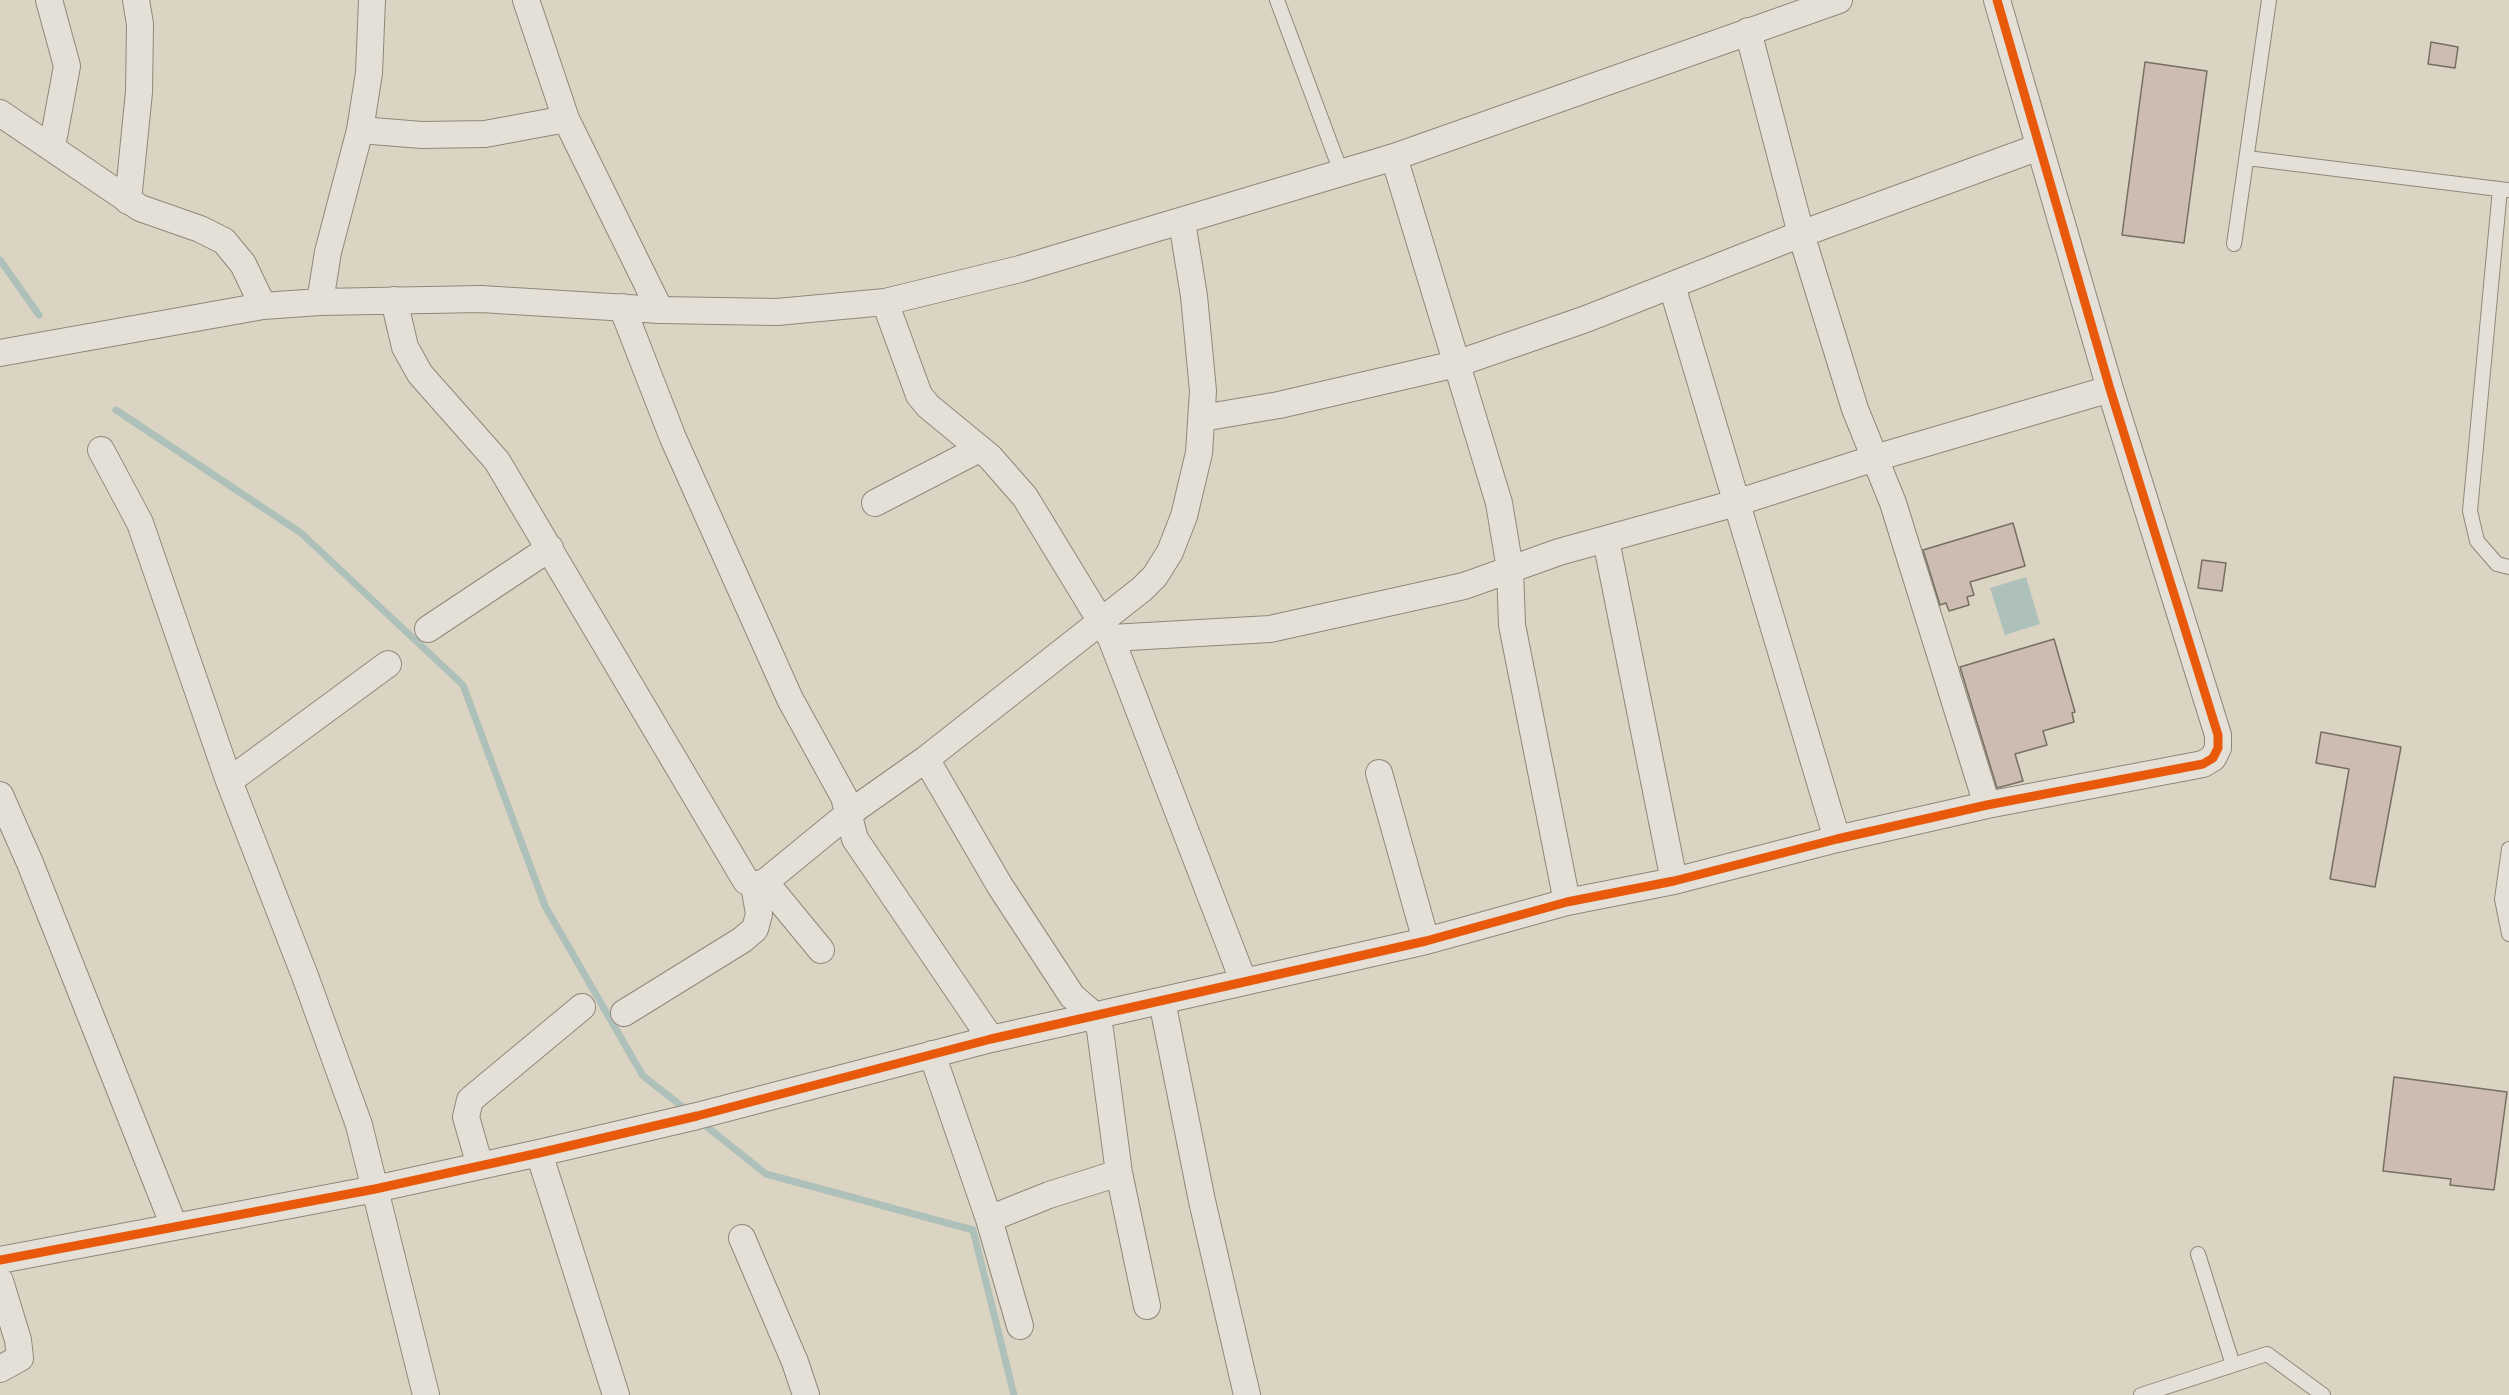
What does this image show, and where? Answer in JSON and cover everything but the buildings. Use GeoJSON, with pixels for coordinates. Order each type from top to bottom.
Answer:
{"type":"FeatureCollection","features":[{"type":"Feature","properties":{"kind":"street"},"geometry":{"type":"LineString","coordinates":[[49,0],[67,66],[52,147]]}},
{"type":"Feature","properties":{"kind":"street"},"geometry":{"type":"LineString","coordinates":[[128,201],[140,92],[140,24],[136,0]]}},
{"type":"Feature","properties":{"kind":"street"},"geometry":{"type":"LineString","coordinates":[[320,302],[328,252],[360,130],[369,73],[372,0]]}},
{"type":"Feature","properties":{"kind":"street"},"geometry":{"type":"LineString","coordinates":[[526,0],[566,119],[660,310]]}},
{"type":"Feature","properties":{"kind":"street"},"geometry":{"type":"LineString","coordinates":[[0,353],[262,306],[320,302],[481,299],[660,310],[777,312],[885,302],[957,287],[1182,222],[1394,157],[1839,0]]}},
{"type":"Feature","properties":{"kind":"street"},"geometry":{"type":"LineString","coordinates":[[0,1260],[375,1189],[632,1132],[991,1039],[1162,1001],[1243,980],[1426,941],[1567,902],[1674,880],[1837,839],[1987,805],[2203,764],[2213,758],[2218,748],[2218,735],[2110,389],[1997,0]]}},
{"type":"Feature","properties":{"kind":"street"},"geometry":{"type":"LineString","coordinates":[[1748,31],[1801,234],[1855,409],[1893,503],[1987,805]]}},
{"type":"Feature","properties":{"kind":"street"},"geometry":{"type":"LineString","coordinates":[[0,113],[128,201],[147,211],[200,228],[224,241],[243,264],[262,306]]}},
{"type":"Feature","properties":{"kind":"street"},"geometry":{"type":"LineString","coordinates":[[360,130],[422,135],[462,135],[513,131],[566,119]]}},
{"type":"Feature","properties":{"kind":"street"},"geometry":{"type":"LineString","coordinates":[[1202,418],[1279,405],[1456,364],[1672,286],[1801,234],[2039,147]]}},
{"type":"Feature","properties":{"kind":"street"},"geometry":{"type":"LineString","coordinates":[[1394,157],[1499,503],[1510,569],[1512,626],[1567,902]]}},
{"type":"Feature","properties":{"kind":"street"},"geometry":{"type":"LineString","coordinates":[[759,883],[848,814],[1107,629],[1155,576],[1170,552],[1194,483],[1202,418],[1203,391],[1194,296],[1182,222]]}},
{"type":"Feature","properties":{"kind":"street"},"geometry":{"type":"LineString","coordinates":[[1672,286],[1837,839]]}},
{"type":"Feature","properties":{"kind":"street"},"geometry":{"type":"LineString","coordinates":[[394,300],[405,347],[420,374],[497,461],[746,881],[759,883],[821,950]]}},
{"type":"Feature","properties":{"kind":"street"},"geometry":{"type":"LineString","coordinates":[[885,302],[919,395],[1009,478],[1039,516],[1107,629],[1243,980]]}},
{"type":"Feature","properties":{"kind":"street"},"geometry":{"type":"LineString","coordinates":[[622,306],[673,438],[790,699],[844,797],[855,839],[991,1039]]}},
{"type":"Feature","properties":{"kind":"street"},"geometry":{"type":"LineString","coordinates":[[1107,629],[1247,632],[1287,626],[1464,586],[1510,569],[2110,389]]}},
{"type":"Feature","properties":{"kind":"street"},"geometry":{"type":"LineString","coordinates":[[875,503],[979,449]]}},
{"type":"Feature","properties":{"kind":"street"},"geometry":{"type":"LineString","coordinates":[[101,450],[140,523],[229,781],[321,1018],[358,1125],[426,1395]]}},
{"type":"Feature","properties":{"kind":"street"},"geometry":{"type":"LineString","coordinates":[[1606,540],[1674,880]]}},
{"type":"Feature","properties":{"kind":"street"},"geometry":{"type":"LineString","coordinates":[[428,629],[550,548]]}},
{"type":"Feature","properties":{"kind":"street"},"geometry":{"type":"LineString","coordinates":[[229,781],[388,664]]}},
{"type":"Feature","properties":{"kind":"street"},"geometry":{"type":"LineString","coordinates":[[926,759],[1000,886],[1065,986],[1072,996],[1094,1015],[1104,1043],[1119,1173],[1147,1306]]}},
{"type":"Feature","properties":{"kind":"street"},"geometry":{"type":"LineString","coordinates":[[1379,773],[1426,941]]}},
{"type":"Feature","properties":{"kind":"street"},"geometry":{"type":"LineString","coordinates":[[0,795],[30,863],[174,1226]]}},
{"type":"Feature","properties":{"kind":"street"},"geometry":{"type":"LineString","coordinates":[[624,1013],[742,940],[755,929],[759,914],[759,883]]}},
{"type":"Feature","properties":{"kind":"street"},"geometry":{"type":"LineString","coordinates":[[1162,1001],[1202,1201],[1247,1395]]}},
{"type":"Feature","properties":{"kind":"street"},"geometry":{"type":"LineString","coordinates":[[480,1166],[466,1117],[470,1101],[582,1007]]}},
{"type":"Feature","properties":{"kind":"street"},"geometry":{"type":"LineString","coordinates":[[932,1054],[989,1219],[1020,1326]]}},
{"type":"Feature","properties":{"kind":"street"},"geometry":{"type":"LineString","coordinates":[[539,1153],[616,1395]]}},
{"type":"Feature","properties":{"kind":"street"},"geometry":{"type":"LineString","coordinates":[[989,1219],[1049,1195],[1119,1173]]}},
{"type":"Feature","properties":{"kind":"street"},"geometry":{"type":"LineString","coordinates":[[742,1238],[795,1362],[806,1395]]}},
{"type":"Feature","properties":{"kind":"street"},"geometry":{"type":"LineString","coordinates":[[0,1281],[18,1340],[20,1358],[0,1369]]}},
{"type":"Feature","properties":{"kind":"lane"},"geometry":{"type":"LineString","coordinates":[[1277,0],[1341,172]]}},
{"type":"Feature","properties":{"kind":"lane"},"geometry":{"type":"LineString","coordinates":[[2234,244],[2269,0]]}},
{"type":"Feature","properties":{"kind":"lane"},"geometry":{"type":"LineString","coordinates":[[2247,158],[2505,190],[2470,511],[2477,541],[2497,564],[2509,567]]}},
{"type":"Feature","properties":{"kind":"lane"},"geometry":{"type":"LineString","coordinates":[[2509,849],[2502,899],[2509,934]]}},
{"type":"Feature","properties":{"kind":"lane"},"geometry":{"type":"LineString","coordinates":[[2198,1254],[2233,1365]]}},
{"type":"Feature","properties":{"kind":"lane"},"geometry":{"type":"LineString","coordinates":[[2141,1395],[2267,1354],[2323,1395]]}},
{"type":"Feature","properties":{"kind":"shaded area"},"geometry":{"type":"Polygon","coordinates":[[[2026,577],[2040,624],[2005,635],[1990,588],[2026,577]]]}},
{"type":"Feature","properties":{"kind":"waterway"},"geometry":{"type":"LineString","coordinates":[[0,260],[39,315]]}},
{"type":"Feature","properties":{"kind":"waterway"},"geometry":{"type":"LineString","coordinates":[[116,410],[301,533],[463,685],[545,906],[643,1076],[688,1111]]}},
{"type":"Feature","properties":{"kind":"waterway"},"geometry":{"type":"LineString","coordinates":[[701,1122],[766,1174],[973,1230],[1014,1395]]}},
{"type":"Feature","properties":{"kind":"cycle path"},"geometry":{"type":"LineString","coordinates":[[0,1260],[375,1189],[539,1153],[697,1116],[991,1039],[1426,941],[1567,902],[1674,881],[1837,839],[1987,805],[2203,764],[2213,758],[2218,748],[2218,735],[2110,389],[1997,0]]}}]}
